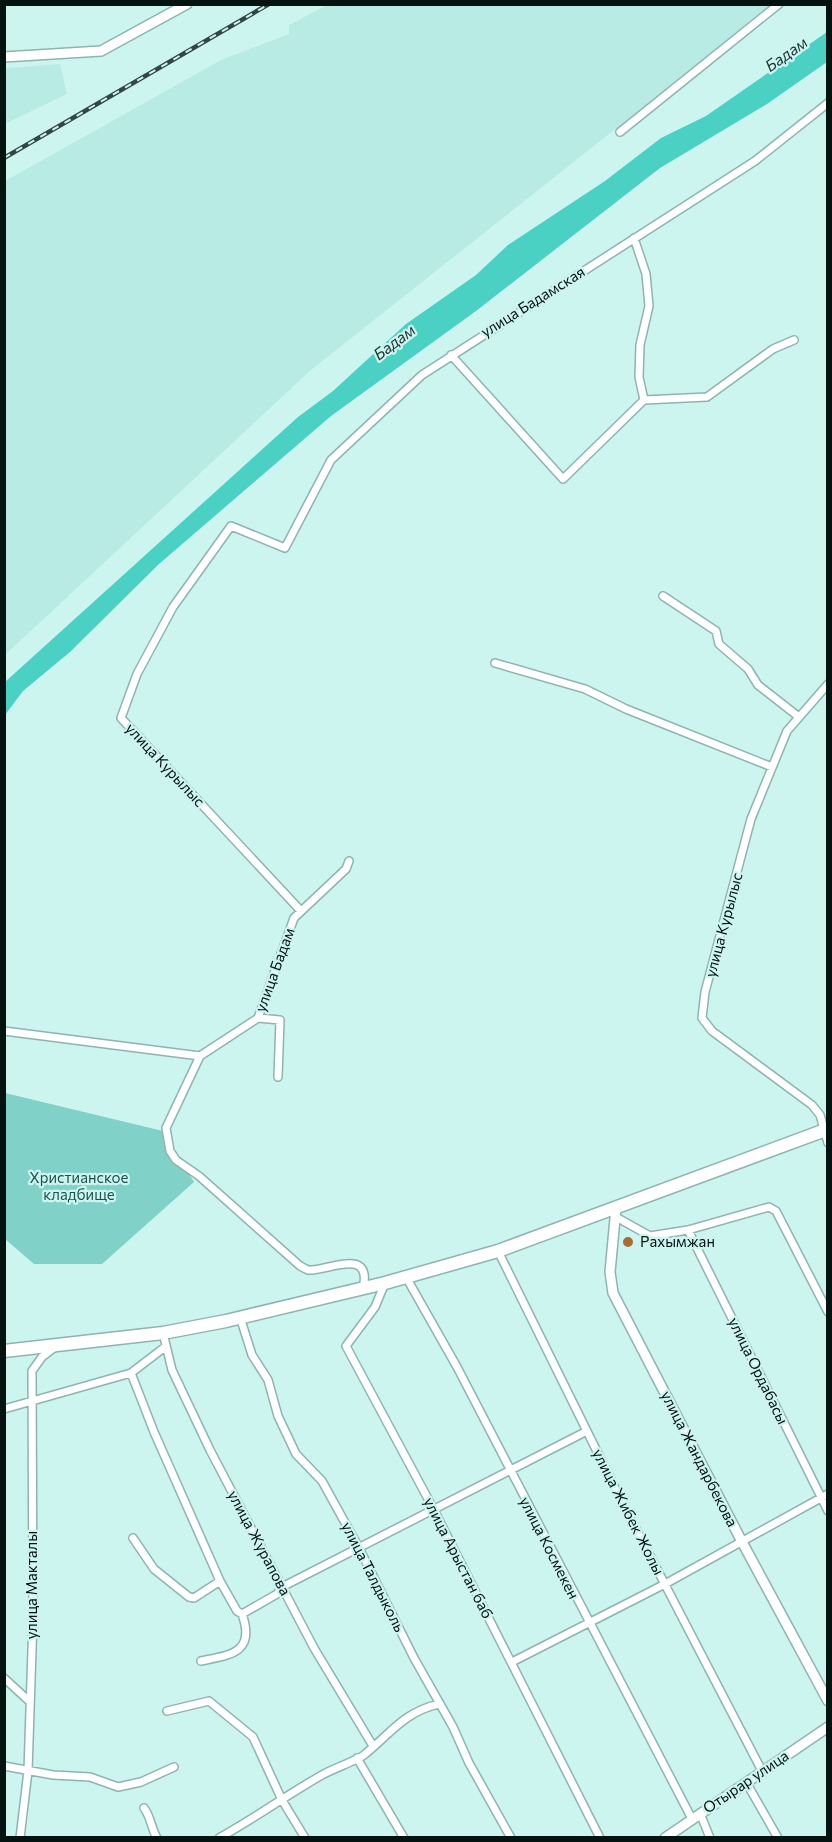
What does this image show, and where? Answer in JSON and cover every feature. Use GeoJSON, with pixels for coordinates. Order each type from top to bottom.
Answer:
{"type":"FeatureCollection","features":[{"type":"Feature","properties":{"kind":"highway"},"geometry":{"type":"LineString","coordinates":[[4,1351],[163,1333],[363,1289],[498,1251],[616,1212],[826,1130]]}},
{"type":"Feature","properties":{"kind":"street"},"geometry":{"type":"LineString","coordinates":[[4,57],[101,51],[187,4]]}},
{"type":"Feature","properties":{"kind":"street"},"geometry":{"type":"LineString","coordinates":[[620,132],[779,4]]}},
{"type":"Feature","properties":{"kind":"street","name":"улица Бадамская"},"geometry":{"type":"LineString","coordinates":[[285,548],[331,460],[422,375],[755,161],[828,103]]}},
{"type":"Feature","properties":{"kind":"street"},"geometry":{"type":"LineString","coordinates":[[634,238],[646,274],[649,306],[640,345],[639,377],[644,400]]}},
{"type":"Feature","properties":{"kind":"street"},"geometry":{"type":"LineString","coordinates":[[451,356],[563,479],[644,400],[707,397],[773,349],[794,340]]}},
{"type":"Feature","properties":{"kind":"street","name":"улица Курылыс"},"geometry":{"type":"LineString","coordinates":[[285,548],[231,526],[173,607],[137,674],[121,718],[301,911]]}},
{"type":"Feature","properties":{"kind":"street"},"geometry":{"type":"LineString","coordinates":[[663,596],[716,631],[719,644],[748,669],[758,686],[799,717]]}},
{"type":"Feature","properties":{"kind":"street"},"geometry":{"type":"LineString","coordinates":[[495,663],[585,689],[626,709],[772,767]]}},
{"type":"Feature","properties":{"kind":"street","name":"улица Курылыс"},"geometry":{"type":"LineString","coordinates":[[826,1130],[820,1115],[812,1105],[712,1031],[702,1018],[705,992],[751,819],[787,731],[828,684]]}},
{"type":"Feature","properties":{"kind":"street","name":"улица Бадам"},"geometry":{"type":"LineString","coordinates":[[200,1056],[258,1018],[294,918],[346,869],[349,861]]}},
{"type":"Feature","properties":{"kind":"street"},"geometry":{"type":"LineString","coordinates":[[258,1018],[280,1020],[278,1077]]}},
{"type":"Feature","properties":{"kind":"street"},"geometry":{"type":"LineString","coordinates":[[4,1031],[200,1056],[166,1128],[170,1151],[176,1160],[199,1176],[299,1265],[308,1270],[347,1262],[358,1266],[363,1271],[363,1289]]}},
{"type":"Feature","properties":{"kind":"street"},"geometry":{"type":"LineString","coordinates":[[826,1130],[828,1143]]}},
{"type":"Feature","properties":{"kind":"street"},"geometry":{"type":"LineString","coordinates":[[616,1212],[650,1236],[688,1230],[769,1207],[776,1211],[828,1312]]}},
{"type":"Feature","properties":{"kind":"street","name":"улица Жандарбекова"},"geometry":{"type":"LineString","coordinates":[[616,1212],[610,1272],[613,1293],[741,1540],[828,1701]]}},
{"type":"Feature","properties":{"kind":"street","name":"улица Ордабасы"},"geometry":{"type":"LineString","coordinates":[[688,1230],[824,1496],[828,1511]]}},
{"type":"Feature","properties":{"kind":"street","name":"улица Жибек Жолы"},"geometry":{"type":"LineString","coordinates":[[498,1251],[587,1431],[762,1772]]}},
{"type":"Feature","properties":{"kind":"street","name":"улица Космекен"},"geometry":{"type":"LineString","coordinates":[[406,1277],[457,1366],[588,1623],[692,1819]]}},
{"type":"Feature","properties":{"kind":"street","name":"улица Арыстан баб"},"geometry":{"type":"LineString","coordinates":[[385,1283],[375,1307],[346,1346],[434,1510],[600,1838]]}},
{"type":"Feature","properties":{"kind":"street","name":"улица Талдыколь"},"geometry":{"type":"LineString","coordinates":[[240,1317],[252,1355],[268,1380],[278,1416],[296,1454],[322,1481],[511,1838]]}},
{"type":"Feature","properties":{"kind":"street","name":"улица Журапова"},"geometry":{"type":"LineString","coordinates":[[163,1333],[172,1370],[210,1450],[314,1648],[373,1746]]}},
{"type":"Feature","properties":{"kind":"street","name":"улица Макталы"},"geometry":{"type":"LineString","coordinates":[[20,1838],[28,1771],[33,1619],[30,1403],[32,1371],[42,1357],[59,1344]]}},
{"type":"Feature","properties":{"kind":"street"},"geometry":{"type":"LineString","coordinates":[[4,1409],[131,1373],[165,1347]]}},
{"type":"Feature","properties":{"kind":"street"},"geometry":{"type":"LineString","coordinates":[[131,1373],[154,1432],[220,1581],[237,1611],[242,1614]]}},
{"type":"Feature","properties":{"kind":"street"},"geometry":{"type":"LineString","coordinates":[[242,1614],[278,1594],[282,1587],[587,1431]]}},
{"type":"Feature","properties":{"kind":"street"},"geometry":{"type":"LineString","coordinates":[[512,1662],[665,1584],[824,1496]]}},
{"type":"Feature","properties":{"kind":"street"},"geometry":{"type":"LineString","coordinates":[[133,1538],[154,1569],[189,1597],[194,1598],[220,1581]]}},
{"type":"Feature","properties":{"kind":"street"},"geometry":{"type":"LineString","coordinates":[[201,1661],[235,1654],[241,1649],[245,1642],[242,1614]]}},
{"type":"Feature","properties":{"kind":"street"},"geometry":{"type":"LineString","coordinates":[[4,1678],[29,1701]]}},
{"type":"Feature","properties":{"kind":"street"},"geometry":{"type":"LineString","coordinates":[[166,1712],[209,1701],[253,1737],[282,1800],[305,1838]]}},
{"type":"Feature","properties":{"kind":"street"},"geometry":{"type":"LineString","coordinates":[[219,1838],[357,1758],[405,1716],[421,1708],[439,1704]]}},
{"type":"Feature","properties":{"kind":"street","name":"Отырар улица"},"geometry":{"type":"LineString","coordinates":[[665,1838],[828,1727]]}},
{"type":"Feature","properties":{"kind":"street"},"geometry":{"type":"LineString","coordinates":[[357,1758],[404,1838]]}},
{"type":"Feature","properties":{"kind":"street"},"geometry":{"type":"LineString","coordinates":[[4,1766],[90,1778],[118,1786],[141,1782],[174,1767]]}},
{"type":"Feature","properties":{"kind":"street"},"geometry":{"type":"LineString","coordinates":[[747,1782],[778,1838]]}},
{"type":"Feature","properties":{"kind":"street"},"geometry":{"type":"LineString","coordinates":[[144,1808],[149,1815],[151,1829],[157,1838]]}},
{"type":"Feature","properties":{"kind":"street"},"geometry":{"type":"LineString","coordinates":[[700,1813],[710,1838]]}},
{"type":"Feature","properties":{"kind":"shaded area"},"geometry":{"type":"Polygon","coordinates":[[[327,5],[772,5],[311,370],[5,655],[5,181],[221,60],[289,34],[289,25],[327,5]]]}},
{"type":"Feature","properties":{"kind":"shaded area"},"geometry":{"type":"Polygon","coordinates":[[[60,64],[67,94],[5,124],[5,68],[60,64]]]}},
{"type":"Feature","properties":{"kind":"green space","name":"Христианское кладбище"},"geometry":{"type":"Polygon","coordinates":[[[5,1093],[163,1131],[194,1182],[102,1264],[34,1264],[5,1239],[5,1093]]]}},
{"type":"Feature","properties":{"kind":"water","name":"Бадам"},"geometry":{"type":"Polygon","coordinates":[[[827,32],[827,62],[767,104],[660,168],[476,311],[331,416],[159,564],[70,652],[23,691],[5,715],[5,682],[298,417],[333,391],[406,324],[476,275],[508,245],[605,181],[661,138],[706,116],[827,32]]]}},
{"type":"Feature","properties":{"kind":"railway"},"geometry":{"type":"LineString","coordinates":[[4,158],[269,4]]}},
{"type":"Feature","properties":{"kind":"place","name":"Рахымжан"},"geometry":{"type":"Point","coordinates":[628,1242]}}]}
